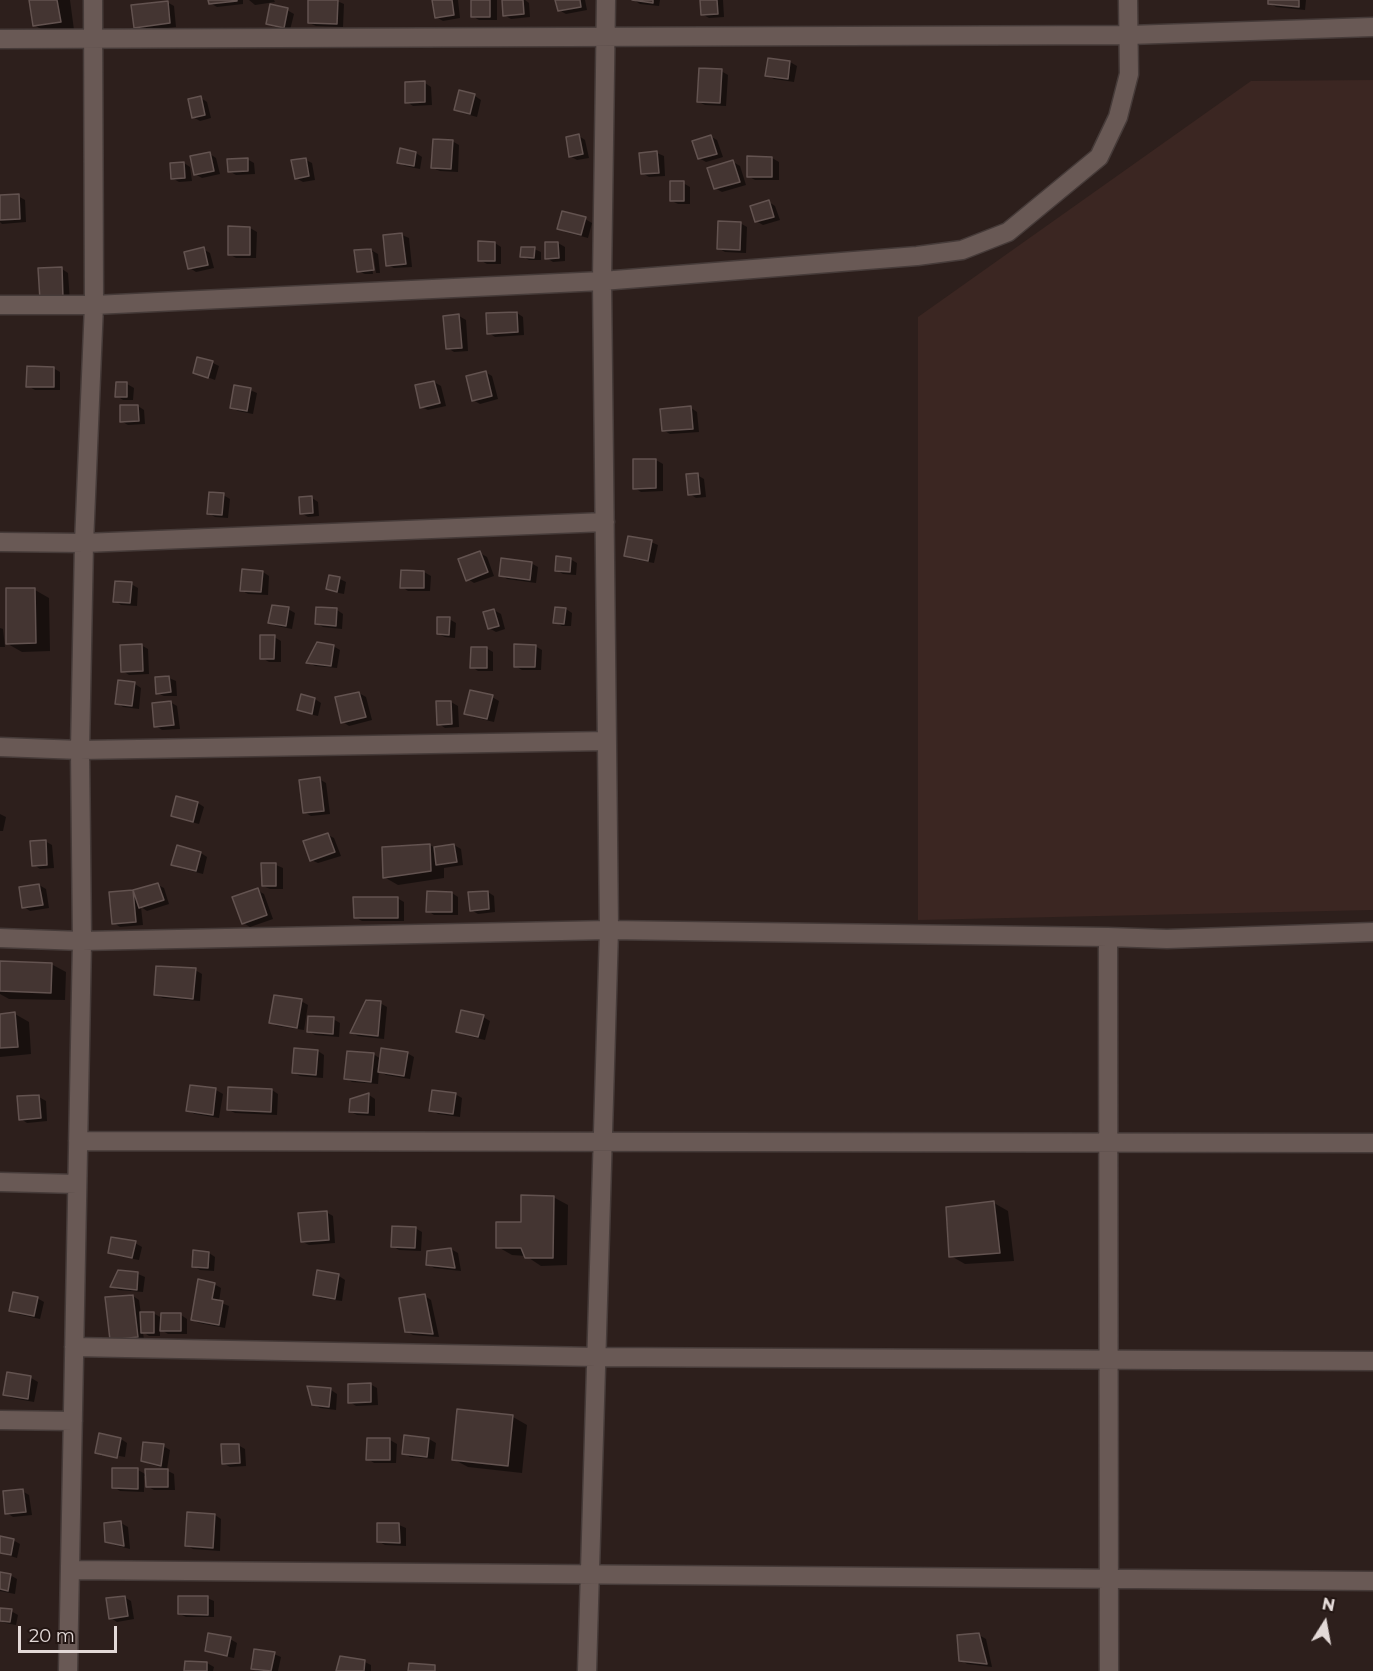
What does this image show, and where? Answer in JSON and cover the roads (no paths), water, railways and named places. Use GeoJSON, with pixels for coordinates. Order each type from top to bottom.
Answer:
{"type":"FeatureCollection","features":[{"type":"Feature","properties":{"kind":"street"},"geometry":{"type":"LineString","coordinates":[[68,1671],[82,941],[80,750],[84,543],[94,305],[93,0]]}},
{"type":"Feature","properties":{"kind":"street"},"geometry":{"type":"LineString","coordinates":[[588,1671],[609,930],[602,281],[606,0]]}},
{"type":"Feature","properties":{"kind":"street"},"geometry":{"type":"LineString","coordinates":[[0,305],[94,305],[602,281],[917,256],[962,250],[1008,232],[1099,157],[1118,117],[1129,74],[1128,0]]}},
{"type":"Feature","properties":{"kind":"street"},"geometry":{"type":"LineString","coordinates":[[0,39],[1129,35],[1373,27]]}},
{"type":"Feature","properties":{"kind":"street"},"geometry":{"type":"LineString","coordinates":[[0,542],[84,543],[605,522]]}},
{"type":"Feature","properties":{"kind":"street"},"geometry":{"type":"LineString","coordinates":[[0,747],[80,750],[607,741]]}},
{"type":"Feature","properties":{"kind":"street"},"geometry":{"type":"LineString","coordinates":[[0,938],[82,941],[609,930],[1167,939],[1373,932]]}},
{"type":"Feature","properties":{"kind":"street"},"geometry":{"type":"LineString","coordinates":[[1108,937],[1109,1671]]}},
{"type":"Feature","properties":{"kind":"street"},"geometry":{"type":"LineString","coordinates":[[78,1141],[1373,1143]]}},
{"type":"Feature","properties":{"kind":"street"},"geometry":{"type":"LineString","coordinates":[[0,1182],[77,1184]]}},
{"type":"Feature","properties":{"kind":"street"},"geometry":{"type":"LineString","coordinates":[[75,1347],[596,1357],[1373,1360]]}},
{"type":"Feature","properties":{"kind":"street"},"geometry":{"type":"LineString","coordinates":[[0,1420],[73,1421]]}},
{"type":"Feature","properties":{"kind":"street"},"geometry":{"type":"LineString","coordinates":[[70,1570],[1373,1581]]}}]}
